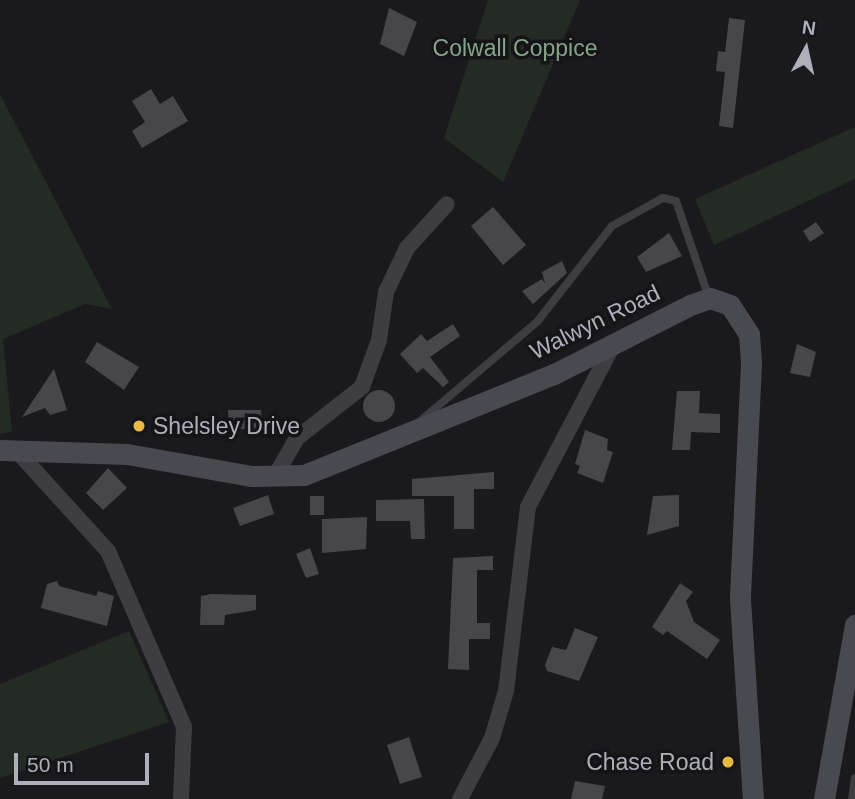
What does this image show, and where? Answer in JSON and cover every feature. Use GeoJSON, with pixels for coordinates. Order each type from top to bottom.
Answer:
{"type":"FeatureCollection","features":[{"type":"Feature","properties":{"kind":"main road","name":"Walwyn Road"},"geometry":{"type":"LineString","coordinates":[[8,450],[127,454],[275,476],[304,475],[404,436],[612,346],[710,298]]}},
{"type":"Feature","properties":{"kind":"main road"},"geometry":{"type":"LineString","coordinates":[[710,298],[730,305],[749,334],[740,599],[753,799]]}},
{"type":"Feature","properties":{"kind":"main road"},"geometry":{"type":"LineString","coordinates":[[824,799],[855,625]]}},
{"type":"Feature","properties":{"kind":"street"},"geometry":{"type":"LineString","coordinates":[[275,476],[297,438],[362,387],[379,340],[386,292],[407,248],[447,204]]}},
{"type":"Feature","properties":{"kind":"street"},"geometry":{"type":"LineString","coordinates":[[460,799],[492,738],[506,691],[528,507],[612,346]]}},
{"type":"Feature","properties":{"kind":"street"},"geometry":{"type":"LineString","coordinates":[[8,450],[108,551],[184,727],[181,799]]}},
{"type":"Feature","properties":{"kind":"lane"},"geometry":{"type":"LineString","coordinates":[[404,436],[537,322],[612,226],[663,198],[676,201],[710,298]]}},
{"type":"Feature","properties":{"kind":"lane"},"geometry":{"type":"LineString","coordinates":[[852,799],[855,778]]}},
{"type":"Feature","properties":{"kind":"green space","name":"Colwall Coppice"},"geometry":{"type":"Polygon","coordinates":[[[488,0],[580,0],[503,182],[444,138],[488,0]]]}},
{"type":"Feature","properties":{"kind":"green space"},"geometry":{"type":"Polygon","coordinates":[[[0,94],[112,309],[85,304],[3,339],[12,432],[0,434],[0,94]]]}},
{"type":"Feature","properties":{"kind":"green space"},"geometry":{"type":"Polygon","coordinates":[[[855,127],[855,179],[714,245],[695,199],[855,127]]]}},
{"type":"Feature","properties":{"kind":"green space"},"geometry":{"type":"Polygon","coordinates":[[[129,631],[169,722],[0,778],[0,684],[129,631]]]}},
{"type":"Feature","properties":{"kind":"building"},"geometry":{"type":"Polygon","coordinates":[[[389,8],[417,22],[404,56],[380,44],[389,8]]]}},
{"type":"Feature","properties":{"kind":"building"},"geometry":{"type":"Polygon","coordinates":[[[729,18],[745,20],[733,128],[719,126],[725,72],[716,71],[718,51],[725,52],[729,18]]]}},
{"type":"Feature","properties":{"kind":"building"},"geometry":{"type":"Polygon","coordinates":[[[151,89],[160,104],[173,96],[188,121],[142,148],[132,131],[145,122],[132,101],[151,89]]]}},
{"type":"Feature","properties":{"kind":"building"},"geometry":{"type":"Polygon","coordinates":[[[493,207],[526,245],[503,265],[471,226],[493,207]]]}},
{"type":"Feature","properties":{"kind":"building"},"geometry":{"type":"Polygon","coordinates":[[[816,222],[824,233],[810,242],[803,231],[816,222]]]}},
{"type":"Feature","properties":{"kind":"building"},"geometry":{"type":"Polygon","coordinates":[[[669,233],[682,256],[646,272],[637,257],[669,233]]]}},
{"type":"Feature","properties":{"kind":"building"},"geometry":{"type":"Polygon","coordinates":[[[562,261],[567,273],[533,304],[522,291],[542,279],[545,284],[542,272],[562,261]]]}},
{"type":"Feature","properties":{"kind":"building"},"geometry":{"type":"Polygon","coordinates":[[[453,324],[460,336],[430,357],[449,382],[443,387],[423,368],[417,373],[400,354],[421,334],[427,341],[453,324]]]}},
{"type":"Feature","properties":{"kind":"building"},"geometry":{"type":"Polygon","coordinates":[[[97,342],[139,367],[124,390],[85,362],[97,342]]]}},
{"type":"Feature","properties":{"kind":"building"},"geometry":{"type":"Polygon","coordinates":[[[797,344],[816,352],[810,377],[790,373],[797,344]]]}},
{"type":"Feature","properties":{"kind":"building"},"geometry":{"type":"Polygon","coordinates":[[[54,369],[67,410],[50,415],[45,408],[22,417],[54,369]]]}},
{"type":"Feature","properties":{"kind":"building"},"geometry":{"type":"Polygon","coordinates":[[[379,390],[390,395],[395,406],[390,417],[379,422],[368,417],[363,406],[368,395],[379,390]]]}},
{"type":"Feature","properties":{"kind":"building"},"geometry":{"type":"Polygon","coordinates":[[[677,391],[700,391],[699,413],[720,414],[720,433],[691,432],[690,450],[672,450],[677,391]]]}},
{"type":"Feature","properties":{"kind":"building"},"geometry":{"type":"Polygon","coordinates":[[[228,410],[261,410],[262,429],[229,429],[228,410]]]}},
{"type":"Feature","properties":{"kind":"building"},"geometry":{"type":"Polygon","coordinates":[[[585,430],[608,439],[607,450],[613,452],[603,483],[577,473],[580,466],[575,464],[585,430]]]}},
{"type":"Feature","properties":{"kind":"building"},"geometry":{"type":"Polygon","coordinates":[[[108,468],[127,488],[103,510],[86,493],[108,468]]]}},
{"type":"Feature","properties":{"kind":"building"},"geometry":{"type":"Polygon","coordinates":[[[494,472],[494,489],[474,489],[474,529],[454,529],[454,496],[412,496],[412,479],[494,472]]]}},
{"type":"Feature","properties":{"kind":"building"},"geometry":{"type":"Polygon","coordinates":[[[268,495],[274,514],[240,526],[233,508],[268,495]]]}},
{"type":"Feature","properties":{"kind":"building"},"geometry":{"type":"Polygon","coordinates":[[[679,495],[679,526],[647,535],[653,496],[679,495]]]}},
{"type":"Feature","properties":{"kind":"building"},"geometry":{"type":"Polygon","coordinates":[[[310,496],[324,496],[324,515],[310,515],[310,496]]]}},
{"type":"Feature","properties":{"kind":"building"},"geometry":{"type":"Polygon","coordinates":[[[424,499],[425,539],[411,539],[410,521],[376,521],[376,500],[424,499]]]}},
{"type":"Feature","properties":{"kind":"building"},"geometry":{"type":"Polygon","coordinates":[[[367,517],[366,549],[322,553],[322,519],[367,517]]]}},
{"type":"Feature","properties":{"kind":"building"},"geometry":{"type":"Polygon","coordinates":[[[310,548],[319,574],[306,578],[296,554],[310,548]]]}},
{"type":"Feature","properties":{"kind":"building"},"geometry":{"type":"Polygon","coordinates":[[[493,556],[493,570],[477,570],[477,623],[490,623],[490,639],[469,639],[469,670],[448,669],[453,558],[493,556]]]}},
{"type":"Feature","properties":{"kind":"building"},"geometry":{"type":"Polygon","coordinates":[[[57,581],[59,586],[96,596],[98,591],[114,596],[107,626],[41,608],[47,584],[57,581]]]}},
{"type":"Feature","properties":{"kind":"building"},"geometry":{"type":"Polygon","coordinates":[[[680,583],[693,592],[686,601],[694,622],[720,640],[707,659],[667,631],[663,635],[652,627],[680,583]]]}},
{"type":"Feature","properties":{"kind":"building"},"geometry":{"type":"Polygon","coordinates":[[[256,595],[256,610],[225,615],[224,625],[200,625],[201,596],[256,595]]]}},
{"type":"Feature","properties":{"kind":"building"},"geometry":{"type":"Polygon","coordinates":[[[575,628],[598,637],[579,681],[547,671],[545,665],[552,647],[566,650],[575,628]]]}},
{"type":"Feature","properties":{"kind":"building"},"geometry":{"type":"Polygon","coordinates":[[[409,737],[422,777],[400,784],[387,745],[409,737]]]}},
{"type":"Feature","properties":{"kind":"building"},"geometry":{"type":"Polygon","coordinates":[[[575,781],[605,786],[602,799],[571,799],[575,781]]]}},
{"type":"Feature","properties":{"kind":"place","name":"Shelsley Drive"},"geometry":{"type":"Point","coordinates":[139,426]}},
{"type":"Feature","properties":{"kind":"place","name":"Chase Road"},"geometry":{"type":"Point","coordinates":[728,762]}}]}
